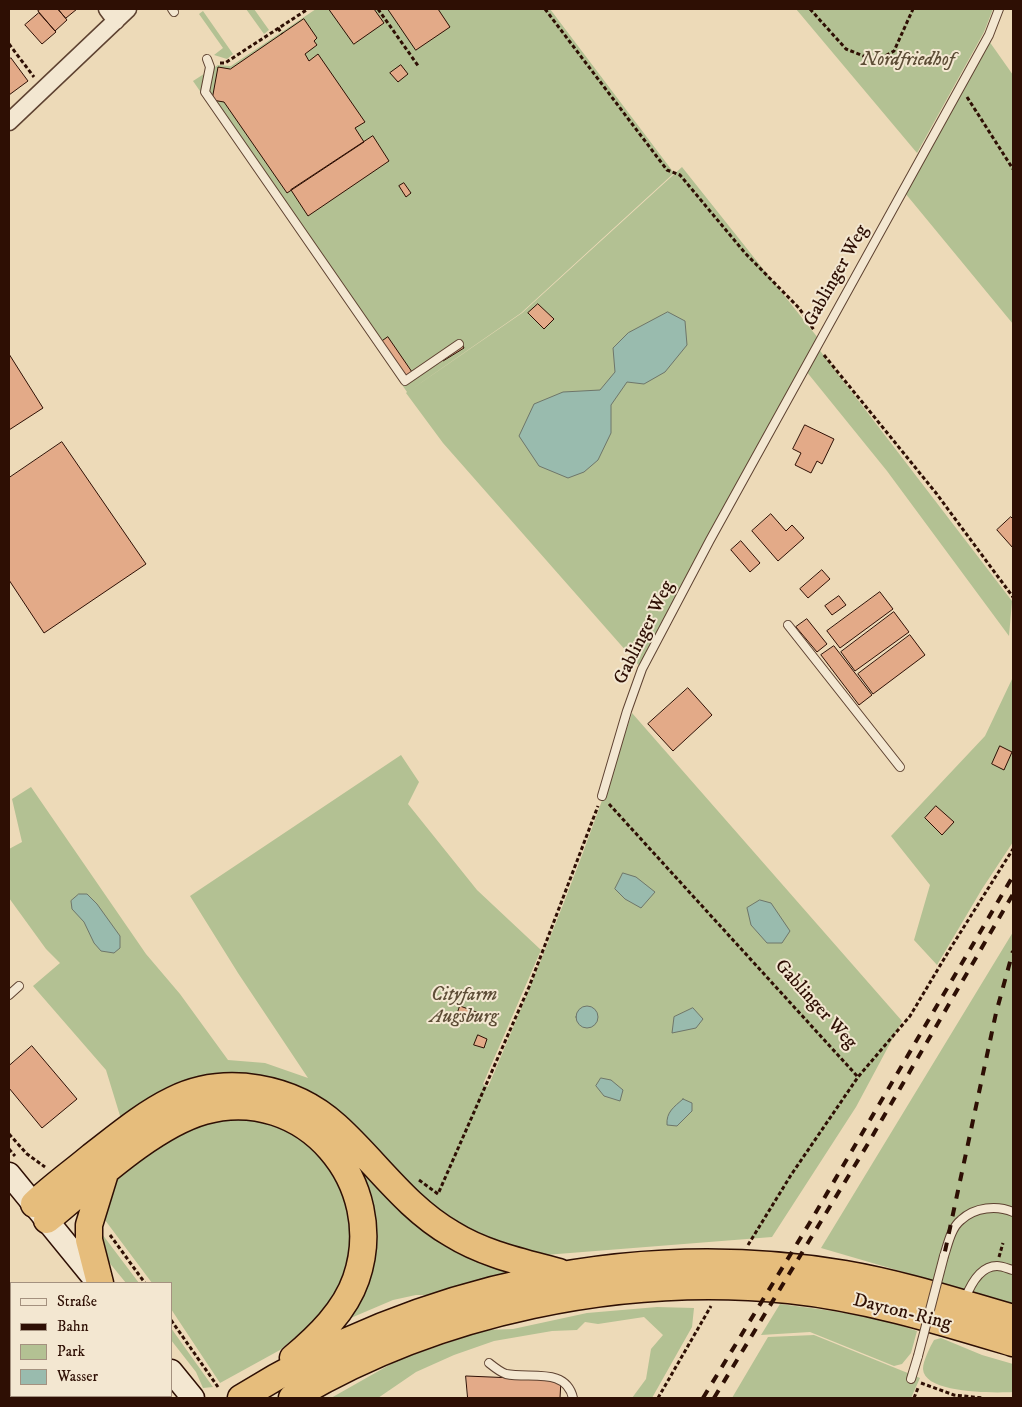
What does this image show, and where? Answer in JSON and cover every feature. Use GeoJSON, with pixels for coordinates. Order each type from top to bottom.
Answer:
{"type":"FeatureCollection","features":[{"type":"Feature","properties":{"kind":"highway"},"geometry":{"type":"LineString","coordinates":[[40,1212],[114,1139],[143,1118],[174,1100],[199,1091],[226,1086],[259,1089],[291,1096],[317,1110],[363,1152],[417,1210],[452,1234],[490,1253],[567,1274]]}},
{"type":"Feature","properties":{"kind":"highway"},"geometry":{"type":"LineString","coordinates":[[40,1212],[104,1174],[166,1128],[204,1111],[229,1106],[268,1109],[299,1121],[325,1142],[345,1167],[358,1194],[364,1223],[362,1255],[355,1281],[340,1308],[315,1338],[252,1391]]}},
{"type":"Feature","properties":{"kind":"highway"},"geometry":{"type":"LineString","coordinates":[[99,1282],[88,1240],[89,1225],[104,1174]]}},
{"type":"Feature","properties":{"kind":"highway","name":"Dayton-Ring"},"geometry":{"type":"LineString","coordinates":[[252,1391],[343,1342],[390,1321],[442,1303],[498,1288],[567,1274],[657,1264],[731,1262],[803,1268],[918,1289],[1013,1318]]}},
{"type":"Feature","properties":{"kind":"highway","name":"Dayton-Ring"},"geometry":{"type":"LineString","coordinates":[[292,1398],[400,1344],[451,1327],[514,1310],[600,1293],[659,1288],[789,1290],[912,1313],[1013,1343]]}},
{"type":"Feature","properties":{"kind":"main road"},"geometry":{"type":"LineString","coordinates":[[9,1174],[98,1282]]}},
{"type":"Feature","properties":{"kind":"main road"},"geometry":{"type":"LineString","coordinates":[[172,1371],[193,1398]]}},
{"type":"Feature","properties":{"kind":"street"},"geometry":{"type":"LineString","coordinates":[[9,122],[44,89],[112,15],[128,9]]}},
{"type":"Feature","properties":{"kind":"lane","name":"Gablinger Weg"},"geometry":{"type":"LineString","coordinates":[[602,796],[626,711],[642,669],[710,540],[988,35],[999,9]]}},
{"type":"Feature","properties":{"kind":"lane"},"geometry":{"type":"LineString","coordinates":[[208,61],[206,92],[405,381],[459,344]]}},
{"type":"Feature","properties":{"kind":"lane"},"geometry":{"type":"LineString","coordinates":[[788,625],[900,767]]}},
{"type":"Feature","properties":{"kind":"lane"},"geometry":{"type":"LineString","coordinates":[[9,995],[19,986]]}},
{"type":"Feature","properties":{"kind":"lane"},"geometry":{"type":"LineString","coordinates":[[911,1379],[951,1234],[961,1220],[981,1209],[1001,1207],[1013,1212]]}},
{"type":"Feature","properties":{"kind":"lane"},"geometry":{"type":"LineString","coordinates":[[963,1303],[973,1282],[982,1272],[998,1266],[1013,1270]]}},
{"type":"Feature","properties":{"kind":"lane"},"geometry":{"type":"LineString","coordinates":[[489,1363],[504,1374],[560,1378],[569,1385],[573,1398]]}},
{"type":"Feature","properties":{"kind":"path"},"geometry":{"type":"LineString","coordinates":[[208,61],[225,62],[278,28],[284,21],[308,9]]}},
{"type":"Feature","properties":{"kind":"path"},"geometry":{"type":"LineString","coordinates":[[378,9],[419,67]]}},
{"type":"Feature","properties":{"kind":"path"},"geometry":{"type":"LineString","coordinates":[[545,9],[667,170],[680,175],[745,253],[799,308],[819,343],[936,493],[1013,597]]}},
{"type":"Feature","properties":{"kind":"path"},"geometry":{"type":"LineString","coordinates":[[810,9],[846,49],[876,60],[894,52],[913,9]]}},
{"type":"Feature","properties":{"kind":"path"},"geometry":{"type":"LineString","coordinates":[[278,28],[282,34]]}},
{"type":"Feature","properties":{"kind":"path"},"geometry":{"type":"LineString","coordinates":[[248,41],[251,46]]}},
{"type":"Feature","properties":{"kind":"path"},"geometry":{"type":"LineString","coordinates":[[9,44],[44,89]]}},
{"type":"Feature","properties":{"kind":"path"},"geometry":{"type":"LineString","coordinates":[[960,86],[1013,169]]}},
{"type":"Feature","properties":{"kind":"path"},"geometry":{"type":"LineString","coordinates":[[438,1194],[529,987],[602,796]]}},
{"type":"Feature","properties":{"kind":"path","name":"Gablinger Weg"},"geometry":{"type":"LineString","coordinates":[[602,796],[858,1077],[764,1219]]}},
{"type":"Feature","properties":{"kind":"path"},"geometry":{"type":"LineString","coordinates":[[858,1077],[910,1016],[1013,849]]}},
{"type":"Feature","properties":{"kind":"path"},"geometry":{"type":"LineString","coordinates":[[9,1134],[27,1154],[46,1168]]}},
{"type":"Feature","properties":{"kind":"path"},"geometry":{"type":"LineString","coordinates":[[109,1233],[144,1282]]}},
{"type":"Feature","properties":{"kind":"path"},"geometry":{"type":"LineString","coordinates":[[998,1262],[1003,1243]]}},
{"type":"Feature","properties":{"kind":"path"},"geometry":{"type":"LineString","coordinates":[[172,1321],[218,1387]]}},
{"type":"Feature","properties":{"kind":"path"},"geometry":{"type":"LineString","coordinates":[[658,1398],[699,1327]]}},
{"type":"Feature","properties":{"kind":"path"},"geometry":{"type":"LineString","coordinates":[[920,1383],[954,1395],[983,1398]]}},
{"type":"Feature","properties":{"kind":"green space"},"geometry":{"type":"Polygon","coordinates":[[[246,9],[254,9],[269,30],[264,34],[246,9]]]}},
{"type":"Feature","properties":{"kind":"green space"},"geometry":{"type":"Polygon","coordinates":[[[316,9],[550,9],[674,173],[521,313],[409,391],[522,313],[682,167],[818,338],[642,669],[443,443],[406,393],[193,81],[218,65],[231,66],[316,9]]]}},
{"type":"Feature","properties":{"kind":"green space","name":"Nordfriedhof"},"geometry":{"type":"Polygon","coordinates":[[[796,9],[993,9],[984,32],[917,153],[796,9]]]}},
{"type":"Feature","properties":{"kind":"green space"},"geometry":{"type":"Polygon","coordinates":[[[203,11],[233,54],[227,59],[214,55],[223,48],[199,14],[203,11]]]}},
{"type":"Feature","properties":{"kind":"green space"},"geometry":{"type":"Polygon","coordinates":[[[989,41],[1013,75],[1013,324],[905,193],[989,41]]]}},
{"type":"Feature","properties":{"kind":"green space"},"geometry":{"type":"Polygon","coordinates":[[[818,348],[1012,601],[1009,636],[887,471],[806,371],[818,348]]]}},
{"type":"Feature","properties":{"kind":"green space"},"geometry":{"type":"Polygon","coordinates":[[[1013,677],[1013,842],[982,889],[937,965],[914,940],[930,885],[891,836],[985,736],[1013,677]]]}},
{"type":"Feature","properties":{"kind":"green space"},"geometry":{"type":"Polygon","coordinates":[[[632,713],[902,1021],[856,1107],[772,1237],[545,1255],[508,1250],[451,1226],[324,1104],[121,1119],[106,1070],[33,986],[60,963],[46,949],[9,898],[9,849],[22,842],[12,799],[31,787],[146,954],[180,994],[228,1060],[265,1063],[308,1078],[238,973],[190,896],[401,755],[419,782],[408,804],[477,890],[541,950],[483,1084],[488,1087],[564,902],[632,713]]]}},
{"type":"Feature","properties":{"kind":"green space"},"geometry":{"type":"Polygon","coordinates":[[[1013,932],[1013,1304],[821,1248],[1013,932]]]}},
{"type":"Feature","properties":{"kind":"green space"},"geometry":{"type":"Polygon","coordinates":[[[242,1095],[271,1101],[295,1109],[315,1121],[348,1151],[401,1207],[428,1230],[473,1255],[524,1270],[433,1295],[416,1295],[393,1300],[339,1323],[361,1284],[369,1258],[371,1223],[363,1190],[348,1160],[326,1135],[299,1116],[268,1104],[234,1099],[199,1104],[181,1110],[147,1129],[71,1190],[67,1185],[128,1138],[169,1113],[191,1104],[215,1098],[242,1095]]]}},
{"type":"Feature","properties":{"kind":"green space"},"geometry":{"type":"Polygon","coordinates":[[[250,1113],[316,1145],[343,1185],[353,1239],[345,1277],[332,1301],[311,1324],[280,1350],[220,1383],[172,1311],[172,1282],[151,1282],[99,1212],[113,1179],[178,1129],[250,1113]]]}},
{"type":"Feature","properties":{"kind":"green space"},"geometry":{"type":"Polygon","coordinates":[[[99,1230],[138,1282],[125,1282],[108,1261],[99,1230]]]}},
{"type":"Feature","properties":{"kind":"green space"},"geometry":{"type":"Polygon","coordinates":[[[780,1304],[867,1317],[901,1325],[917,1331],[911,1353],[902,1364],[894,1366],[810,1332],[761,1335],[780,1304]]]}},
{"type":"Feature","properties":{"kind":"green space"},"geometry":{"type":"Polygon","coordinates":[[[657,1307],[694,1308],[692,1327],[652,1398],[632,1398],[646,1379],[651,1349],[663,1335],[644,1317],[598,1324],[585,1322],[577,1330],[552,1331],[494,1341],[454,1355],[416,1372],[378,1398],[331,1398],[398,1360],[485,1330],[513,1329],[587,1313],[657,1307]]]}},
{"type":"Feature","properties":{"kind":"green space"},"geometry":{"type":"Polygon","coordinates":[[[172,1329],[213,1387],[203,1388],[196,1372],[172,1341],[172,1329]]]}},
{"type":"Feature","properties":{"kind":"green space"},"geometry":{"type":"Polygon","coordinates":[[[814,1335],[920,1378],[911,1398],[732,1398],[768,1337],[814,1335]]]}},
{"type":"Feature","properties":{"kind":"green space"},"geometry":{"type":"Polygon","coordinates":[[[941,1338],[982,1355],[1013,1364],[1013,1392],[977,1392],[947,1388],[926,1377],[923,1369],[925,1358],[934,1340],[941,1338]]]}},
{"type":"Feature","properties":{"kind":"water"},"geometry":{"type":"Polygon","coordinates":[[[668,312],[685,321],[687,345],[665,372],[644,384],[627,382],[611,405],[611,433],[598,460],[584,472],[568,478],[539,466],[519,436],[534,404],[563,392],[600,390],[615,372],[613,348],[628,333],[668,312]]]}},
{"type":"Feature","properties":{"kind":"water"},"geometry":{"type":"Polygon","coordinates":[[[623,873],[636,877],[655,892],[641,908],[625,899],[615,889],[623,873]]]}},
{"type":"Feature","properties":{"kind":"water"},"geometry":{"type":"Polygon","coordinates":[[[79,894],[87,894],[97,904],[120,936],[120,948],[114,953],[101,951],[94,943],[84,922],[72,909],[71,901],[79,894]]]}},
{"type":"Feature","properties":{"kind":"water"},"geometry":{"type":"Polygon","coordinates":[[[760,900],[771,903],[790,931],[782,943],[767,943],[751,925],[747,908],[760,900]]]}},
{"type":"Feature","properties":{"kind":"water"},"geometry":{"type":"Polygon","coordinates":[[[587,1006],[597,1013],[598,1017],[591,1027],[587,1028],[577,1021],[576,1017],[583,1007],[587,1006]]]}},
{"type":"Feature","properties":{"kind":"water"},"geometry":{"type":"Polygon","coordinates":[[[693,1008],[703,1019],[696,1028],[672,1033],[674,1017],[693,1008]]]}},
{"type":"Feature","properties":{"kind":"water"},"geometry":{"type":"Polygon","coordinates":[[[601,1078],[611,1080],[623,1090],[620,1101],[604,1096],[596,1086],[601,1078]]]}},
{"type":"Feature","properties":{"kind":"water"},"geometry":{"type":"Polygon","coordinates":[[[683,1099],[692,1103],[692,1111],[677,1126],[667,1125],[669,1113],[683,1099]]]}},
{"type":"Feature","properties":{"kind":"building"},"geometry":{"type":"Polygon","coordinates":[[[41,9],[58,9],[67,20],[55,31],[38,11],[41,9]]]}},
{"type":"Feature","properties":{"kind":"building"},"geometry":{"type":"Polygon","coordinates":[[[58,9],[77,9],[66,18],[58,9]]]}},
{"type":"Feature","properties":{"kind":"building"},"geometry":{"type":"Polygon","coordinates":[[[329,9],[374,9],[384,23],[354,44],[329,9]]]}},
{"type":"Feature","properties":{"kind":"building"},"geometry":{"type":"Polygon","coordinates":[[[388,9],[438,9],[450,27],[416,50],[388,9]]]}},
{"type":"Feature","properties":{"kind":"building"},"geometry":{"type":"Polygon","coordinates":[[[39,13],[56,32],[42,44],[25,25],[39,13]]]}},
{"type":"Feature","properties":{"kind":"building"},"geometry":{"type":"Polygon","coordinates":[[[304,19],[317,38],[314,41],[317,45],[305,54],[309,61],[318,54],[365,122],[355,128],[364,142],[287,193],[224,102],[212,100],[218,67],[230,69],[304,19]]]}},
{"type":"Feature","properties":{"kind":"building"},"geometry":{"type":"Polygon","coordinates":[[[11,58],[28,81],[9,95],[9,60],[11,58]]]}},
{"type":"Feature","properties":{"kind":"building"},"geometry":{"type":"Polygon","coordinates":[[[401,65],[408,74],[398,82],[390,73],[401,65]]]}},
{"type":"Feature","properties":{"kind":"building"},"geometry":{"type":"Polygon","coordinates":[[[373,136],[389,161],[308,216],[291,190],[373,136]]]}},
{"type":"Feature","properties":{"kind":"building"},"geometry":{"type":"Polygon","coordinates":[[[404,183],[411,193],[406,197],[399,186],[404,183]]]}},
{"type":"Feature","properties":{"kind":"building"},"geometry":{"type":"Polygon","coordinates":[[[538,304],[554,319],[544,329],[528,313],[538,304]]]}},
{"type":"Feature","properties":{"kind":"building"},"geometry":{"type":"Polygon","coordinates":[[[388,337],[412,372],[405,377],[381,342],[388,337]]]}},
{"type":"Feature","properties":{"kind":"building"},"geometry":{"type":"Polygon","coordinates":[[[462,344],[464,348],[443,361],[441,358],[462,344]]]}},
{"type":"Feature","properties":{"kind":"building"},"geometry":{"type":"Polygon","coordinates":[[[9,354],[43,408],[9,430],[9,354]]]}},
{"type":"Feature","properties":{"kind":"building"},"geometry":{"type":"Polygon","coordinates":[[[805,425],[834,439],[822,464],[817,461],[811,473],[795,465],[801,453],[793,449],[805,425]]]}},
{"type":"Feature","properties":{"kind":"building"},"geometry":{"type":"Polygon","coordinates":[[[62,442],[146,564],[44,633],[9,580],[9,478],[62,442]]]}},
{"type":"Feature","properties":{"kind":"building"},"geometry":{"type":"Polygon","coordinates":[[[771,514],[786,531],[792,525],[804,538],[778,561],[752,531],[771,514]]]}},
{"type":"Feature","properties":{"kind":"building"},"geometry":{"type":"Polygon","coordinates":[[[1011,517],[1013,519],[1013,548],[997,530],[1011,517]]]}},
{"type":"Feature","properties":{"kind":"building"},"geometry":{"type":"Polygon","coordinates":[[[741,541],[760,563],[750,572],[731,550],[741,541]]]}},
{"type":"Feature","properties":{"kind":"building"},"geometry":{"type":"Polygon","coordinates":[[[822,570],[830,579],[808,598],[800,589],[822,570]]]}},
{"type":"Feature","properties":{"kind":"building"},"geometry":{"type":"Polygon","coordinates":[[[880,592],[893,609],[840,648],[827,631],[880,592]]]}},
{"type":"Feature","properties":{"kind":"building"},"geometry":{"type":"Polygon","coordinates":[[[839,596],[846,605],[832,615],[825,606],[839,596]]]}},
{"type":"Feature","properties":{"kind":"building"},"geometry":{"type":"Polygon","coordinates":[[[894,612],[909,632],[855,671],[841,652],[894,612]]]}},
{"type":"Feature","properties":{"kind":"building"},"geometry":{"type":"Polygon","coordinates":[[[807,619],[827,644],[817,652],[796,627],[807,619]]]}},
{"type":"Feature","properties":{"kind":"building"},"geometry":{"type":"Polygon","coordinates":[[[910,635],[925,655],[873,694],[858,674],[910,635]]]}},
{"type":"Feature","properties":{"kind":"building"},"geometry":{"type":"Polygon","coordinates":[[[834,646],[872,695],[859,705],[821,655],[834,646]]]}},
{"type":"Feature","properties":{"kind":"building"},"geometry":{"type":"Polygon","coordinates":[[[688,688],[712,715],[673,751],[648,724],[688,688]]]}},
{"type":"Feature","properties":{"kind":"building"},"geometry":{"type":"Polygon","coordinates":[[[1000,746],[1012,752],[1004,770],[992,764],[1000,746]]]}},
{"type":"Feature","properties":{"kind":"building"},"geometry":{"type":"Polygon","coordinates":[[[936,806],[954,822],[942,835],[925,818],[936,806]]]}},
{"type":"Feature","properties":{"kind":"building"},"geometry":{"type":"Polygon","coordinates":[[[460,1006],[479,1013],[476,1022],[457,1015],[460,1006]]]}},
{"type":"Feature","properties":{"kind":"building","name":"Cityfarm Augsburg"},"geometry":{"type":"Polygon","coordinates":[[[478,1035],[487,1039],[484,1048],[474,1045],[478,1035]]]}},
{"type":"Feature","properties":{"kind":"building"},"geometry":{"type":"Polygon","coordinates":[[[32,1046],[77,1099],[42,1128],[9,1088],[9,1066],[32,1046]]]}},
{"type":"Feature","properties":{"kind":"building"},"geometry":{"type":"Polygon","coordinates":[[[9,1289],[10,1397],[38,1397],[9,1398],[9,1289]]]}},
{"type":"Feature","properties":{"kind":"building"},"geometry":{"type":"Polygon","coordinates":[[[466,1376],[561,1380],[560,1398],[468,1398],[466,1376]]]}},
{"type":"Feature","properties":{"kind":"railway"},"geometry":{"type":"LineString","coordinates":[[703,1398],[809,1224],[1013,876]]}},
{"type":"Feature","properties":{"kind":"railway"},"geometry":{"type":"LineString","coordinates":[[714,1398],[866,1147],[1013,894]]}},
{"type":"Feature","properties":{"kind":"railway"},"geometry":{"type":"LineString","coordinates":[[918,1356],[944,1256],[996,1013],[1013,951]]}}]}
